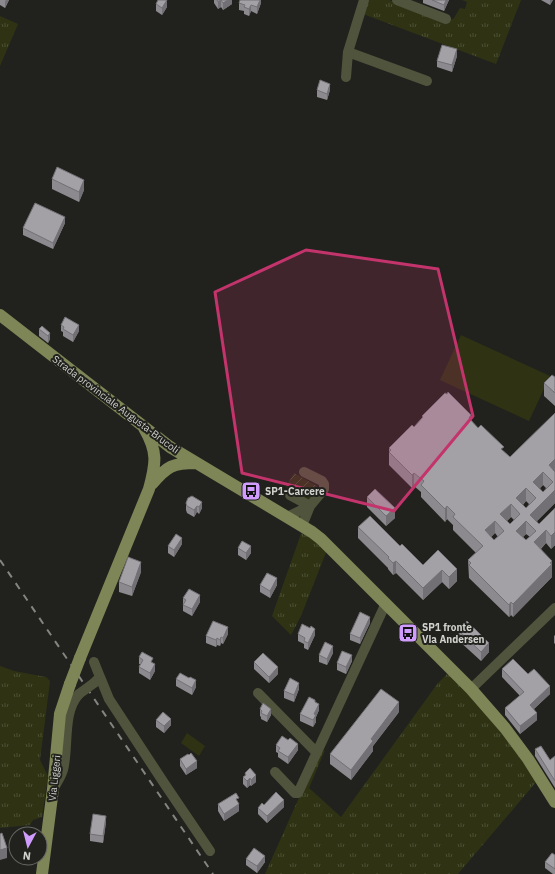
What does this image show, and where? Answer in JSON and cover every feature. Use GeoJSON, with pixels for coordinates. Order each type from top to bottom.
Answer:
{"type":"FeatureCollection","features":[{"type":"Feature","properties":{"kind":"main road","name":"Strada provinciale Augusta-Brucoli"},"geometry":{"type":"LineString","coordinates":[[0,315],[170,447],[302,526],[321,539],[471,689],[505,728],[528,759],[555,802]]}},
{"type":"Feature","properties":{"kind":"main road"},"geometry":{"type":"LineString","coordinates":[[142,426],[154,449],[159,468]]}},
{"type":"Feature","properties":{"kind":"main road"},"geometry":{"type":"LineString","coordinates":[[159,468],[162,454],[170,447]]}},
{"type":"Feature","properties":{"kind":"main road"},"geometry":{"type":"LineString","coordinates":[[159,468],[183,463],[196,463]]}},
{"type":"Feature","properties":{"kind":"main road","name":"Via Liggeri"},"geometry":{"type":"LineString","coordinates":[[42,874],[53,789],[60,714],[80,658],[159,468]]}},
{"type":"Feature","properties":{"kind":"street"},"geometry":{"type":"LineString","coordinates":[[346,77],[348,52],[364,0]]}},
{"type":"Feature","properties":{"kind":"street"},"geometry":{"type":"LineString","coordinates":[[397,0],[446,19]]}},
{"type":"Feature","properties":{"kind":"street"},"geometry":{"type":"LineString","coordinates":[[348,52],[427,81]]}},
{"type":"Feature","properties":{"kind":"street"},"geometry":{"type":"LineString","coordinates":[[302,526],[310,506],[324,489],[324,484],[304,472]]}},
{"type":"Feature","properties":{"kind":"street"},"geometry":{"type":"LineString","coordinates":[[290,495],[310,506]]}},
{"type":"Feature","properties":{"kind":"street"},"geometry":{"type":"LineString","coordinates":[[287,517],[310,506]]}},
{"type":"Feature","properties":{"kind":"street"},"geometry":{"type":"LineString","coordinates":[[275,772],[296,793],[298,793],[386,603]]}},
{"type":"Feature","properties":{"kind":"street"},"geometry":{"type":"LineString","coordinates":[[471,689],[555,608]]}},
{"type":"Feature","properties":{"kind":"street"},"geometry":{"type":"LineString","coordinates":[[94,662],[97,680],[210,851]]}},
{"type":"Feature","properties":{"kind":"street"},"geometry":{"type":"LineString","coordinates":[[53,789],[64,768],[70,716],[75,698],[97,680]]}},
{"type":"Feature","properties":{"kind":"street"},"geometry":{"type":"LineString","coordinates":[[258,693],[317,753]]}},
{"type":"Feature","properties":{"kind":"highlighted area"},"geometry":{"type":"Polygon","coordinates":[[[306,250],[438,269],[473,416],[394,511],[242,473],[215,292],[306,250]]]}},
{"type":"Feature","properties":{"kind":"green space"},"geometry":{"type":"Polygon","coordinates":[[[366,0],[389,0],[447,22],[454,18],[460,8],[465,9],[467,2],[462,0],[521,0],[496,64],[363,14],[366,0]]]}},
{"type":"Feature","properties":{"kind":"green space"},"geometry":{"type":"Polygon","coordinates":[[[0,16],[18,24],[0,66],[0,16]]]}},
{"type":"Feature","properties":{"kind":"green space"},"geometry":{"type":"Polygon","coordinates":[[[461,335],[550,376],[529,421],[440,380],[461,335]]]}},
{"type":"Feature","properties":{"kind":"green space"},"geometry":{"type":"Polygon","coordinates":[[[294,473],[317,486],[310,500],[286,487],[294,473]]]}},
{"type":"Feature","properties":{"kind":"green space"},"geometry":{"type":"Polygon","coordinates":[[[302,531],[327,550],[301,616],[291,635],[272,616],[302,531]]]}},
{"type":"Feature","properties":{"kind":"green space"},"geometry":{"type":"Polygon","coordinates":[[[0,666],[14,671],[46,677],[50,681],[40,760],[48,776],[42,817],[33,820],[30,825],[0,828],[0,666]]]}},
{"type":"Feature","properties":{"kind":"green space"},"geometry":{"type":"Polygon","coordinates":[[[449,672],[497,724],[537,781],[458,874],[265,874],[319,753],[325,750],[309,788],[341,817],[438,683],[449,672]]]}},
{"type":"Feature","properties":{"kind":"green space"},"geometry":{"type":"Polygon","coordinates":[[[187,733],[205,746],[199,756],[181,743],[187,733]]]}},
{"type":"Feature","properties":{"kind":"building"},"geometry":{"type":"Polygon","coordinates":[[[158,0],[167,0],[162,8],[156,4],[158,0]]]}},
{"type":"Feature","properties":{"kind":"building"},"geometry":{"type":"Polygon","coordinates":[[[221,0],[228,0],[223,3],[221,0]]]}},
{"type":"Feature","properties":{"kind":"building"},"geometry":{"type":"Polygon","coordinates":[[[240,0],[260,0],[257,7],[251,5],[249,9],[244,7],[245,5],[239,3],[240,0]]]}},
{"type":"Feature","properties":{"kind":"building"},"geometry":{"type":"Polygon","coordinates":[[[432,0],[446,0],[444,5],[432,0]]]}},
{"type":"Feature","properties":{"kind":"building"},"geometry":{"type":"Polygon","coordinates":[[[442,45],[457,49],[452,65],[437,61],[442,45]]]}},
{"type":"Feature","properties":{"kind":"building"},"geometry":{"type":"Polygon","coordinates":[[[320,80],[330,84],[327,94],[317,90],[320,80]]]}},
{"type":"Feature","properties":{"kind":"building"},"geometry":{"type":"Polygon","coordinates":[[[57,167],[84,180],[79,192],[52,179],[57,167]]]}},
{"type":"Feature","properties":{"kind":"building"},"geometry":{"type":"Polygon","coordinates":[[[35,203],[65,217],[53,243],[23,228],[35,203]]]}},
{"type":"Feature","properties":{"kind":"building"},"geometry":{"type":"Polygon","coordinates":[[[65,317],[79,325],[73,335],[63,329],[64,327],[61,325],[65,317]]]}},
{"type":"Feature","properties":{"kind":"building"},"geometry":{"type":"Polygon","coordinates":[[[42,326],[50,333],[48,336],[39,329],[42,326]]]}},
{"type":"Feature","properties":{"kind":"building"},"geometry":{"type":"Polygon","coordinates":[[[552,375],[555,377],[555,393],[544,383],[552,375]]]}},
{"type":"Feature","properties":{"kind":"building"},"geometry":{"type":"Polygon","coordinates":[[[448,392],[471,415],[469,418],[478,428],[481,425],[504,447],[501,449],[510,457],[555,413],[555,459],[549,465],[555,472],[555,490],[530,515],[539,524],[555,508],[555,532],[551,536],[546,530],[534,542],[552,561],[550,563],[552,564],[513,604],[511,602],[509,605],[469,565],[471,563],[468,560],[483,546],[453,517],[455,514],[447,506],[445,509],[421,485],[424,481],[414,473],[412,475],[389,452],[391,450],[389,448],[412,425],[414,427],[423,417],[422,416],[445,393],[447,394],[448,392]],[[543,472],[533,482],[543,492],[553,482],[543,472]],[[526,488],[516,498],[526,508],[536,498],[526,488]],[[511,504],[500,514],[510,524],[520,514],[511,504]],[[495,521],[485,530],[494,540],[504,531],[495,521]],[[526,521],[516,531],[526,540],[536,531],[526,521]]]}},
{"type":"Feature","properties":{"kind":"building"},"geometry":{"type":"Polygon","coordinates":[[[375,489],[395,508],[386,516],[367,497],[375,489]]]}},
{"type":"Feature","properties":{"kind":"building"},"geometry":{"type":"Polygon","coordinates":[[[192,496],[202,502],[199,507],[197,506],[194,510],[187,506],[186,503],[188,498],[192,496]]]}},
{"type":"Feature","properties":{"kind":"building"},"geometry":{"type":"Polygon","coordinates":[[[370,516],[400,546],[402,544],[423,565],[438,550],[457,569],[449,577],[442,570],[423,588],[396,561],[393,563],[388,558],[389,557],[358,527],[370,516]]]}},
{"type":"Feature","properties":{"kind":"building"},"geometry":{"type":"Polygon","coordinates":[[[176,534],[182,538],[174,550],[168,546],[176,534]]]}},
{"type":"Feature","properties":{"kind":"building"},"geometry":{"type":"Polygon","coordinates":[[[242,541],[251,546],[246,553],[238,548],[242,541]]]}},
{"type":"Feature","properties":{"kind":"building"},"geometry":{"type":"Polygon","coordinates":[[[128,557],[141,562],[132,587],[119,582],[128,557]]]}},
{"type":"Feature","properties":{"kind":"building"},"geometry":{"type":"Polygon","coordinates":[[[267,573],[277,578],[270,591],[260,585],[267,573]]]}},
{"type":"Feature","properties":{"kind":"building"},"geometry":{"type":"Polygon","coordinates":[[[189,589],[200,595],[192,609],[183,605],[186,600],[183,598],[189,589]]]}},
{"type":"Feature","properties":{"kind":"building"},"geometry":{"type":"Polygon","coordinates":[[[360,612],[370,617],[360,638],[350,634],[360,612]]]}},
{"type":"Feature","properties":{"kind":"building"},"geometry":{"type":"Polygon","coordinates":[[[213,621],[228,627],[223,638],[221,637],[220,640],[206,636],[213,621]]]}},
{"type":"Feature","properties":{"kind":"building"},"geometry":{"type":"Polygon","coordinates":[[[467,621],[489,643],[481,652],[458,630],[467,621]]]}},
{"type":"Feature","properties":{"kind":"building"},"geometry":{"type":"Polygon","coordinates":[[[302,624],[310,628],[311,626],[315,629],[308,643],[304,641],[305,638],[298,634],[302,624]]]}},
{"type":"Feature","properties":{"kind":"building"},"geometry":{"type":"Polygon","coordinates":[[[325,642],[333,646],[327,659],[319,655],[325,642]]]}},
{"type":"Feature","properties":{"kind":"building"},"geometry":{"type":"Polygon","coordinates":[[[342,651],[352,655],[346,667],[337,663],[342,651]]]}},
{"type":"Feature","properties":{"kind":"building"},"geometry":{"type":"Polygon","coordinates":[[[142,652],[153,658],[151,662],[155,664],[150,673],[139,667],[143,660],[139,657],[142,652]]]}},
{"type":"Feature","properties":{"kind":"building"},"geometry":{"type":"Polygon","coordinates":[[[263,653],[278,667],[269,677],[254,662],[263,653]]]}},
{"type":"Feature","properties":{"kind":"building"},"geometry":{"type":"Polygon","coordinates":[[[513,659],[528,674],[534,669],[550,686],[530,705],[537,713],[520,726],[505,708],[524,692],[502,669],[513,659]]]}},
{"type":"Feature","properties":{"kind":"building"},"geometry":{"type":"Polygon","coordinates":[[[180,673],[196,680],[192,688],[176,679],[180,673]]]}},
{"type":"Feature","properties":{"kind":"building"},"geometry":{"type":"Polygon","coordinates":[[[290,678],[299,683],[294,695],[284,691],[290,678]]]}},
{"type":"Feature","properties":{"kind":"building"},"geometry":{"type":"Polygon","coordinates":[[[381,689],[399,702],[371,739],[373,741],[351,770],[330,754],[381,689]]]}},
{"type":"Feature","properties":{"kind":"building"},"geometry":{"type":"Polygon","coordinates":[[[309,697],[319,704],[313,720],[300,714],[309,697]]]}},
{"type":"Feature","properties":{"kind":"building"},"geometry":{"type":"Polygon","coordinates":[[[263,703],[271,709],[267,716],[261,713],[262,711],[260,709],[263,703]]]}},
{"type":"Feature","properties":{"kind":"building"},"geometry":{"type":"Polygon","coordinates":[[[163,712],[171,719],[164,726],[156,720],[163,712]]]}},
{"type":"Feature","properties":{"kind":"building"},"geometry":{"type":"Polygon","coordinates":[[[282,736],[288,740],[290,738],[298,744],[288,757],[278,751],[280,748],[276,745],[282,736]]]}},
{"type":"Feature","properties":{"kind":"building"},"geometry":{"type":"Polygon","coordinates":[[[541,746],[550,760],[555,756],[555,781],[535,749],[541,746]]]}},
{"type":"Feature","properties":{"kind":"building"},"geometry":{"type":"Polygon","coordinates":[[[191,753],[197,761],[186,769],[180,759],[191,753]]]}},
{"type":"Feature","properties":{"kind":"building"},"geometry":{"type":"Polygon","coordinates":[[[250,768],[256,775],[251,780],[250,778],[247,781],[243,777],[250,768]]]}},
{"type":"Feature","properties":{"kind":"building"},"geometry":{"type":"Polygon","coordinates":[[[276,792],[284,800],[267,816],[258,808],[262,803],[264,805],[276,792]]]}},
{"type":"Feature","properties":{"kind":"building"},"geometry":{"type":"Polygon","coordinates":[[[236,793],[239,798],[236,799],[239,804],[224,814],[218,804],[236,793]]]}},
{"type":"Feature","properties":{"kind":"building"},"geometry":{"type":"Polygon","coordinates":[[[93,814],[106,816],[103,836],[90,834],[93,814]]]}},
{"type":"Feature","properties":{"kind":"building"},"geometry":{"type":"Polygon","coordinates":[[[2,833],[7,848],[0,850],[0,834],[2,833]]]}},
{"type":"Feature","properties":{"kind":"building"},"geometry":{"type":"Polygon","coordinates":[[[254,848],[265,856],[257,866],[246,859],[254,848]]]}},
{"type":"Feature","properties":{"kind":"building"},"geometry":{"type":"Polygon","coordinates":[[[552,853],[555,855],[555,869],[545,862],[552,853]]]}},
{"type":"Feature","properties":{"kind":"railway"},"geometry":{"type":"LineString","coordinates":[[0,560],[213,874]]}},
{"type":"Feature","properties":{"kind":"place","name":"SP1-Carcere"},"geometry":{"type":"Point","coordinates":[251,491]}},
{"type":"Feature","properties":{"kind":"place","name":"SP1 fronte Via Andersen"},"geometry":{"type":"Point","coordinates":[408,633]}}]}
